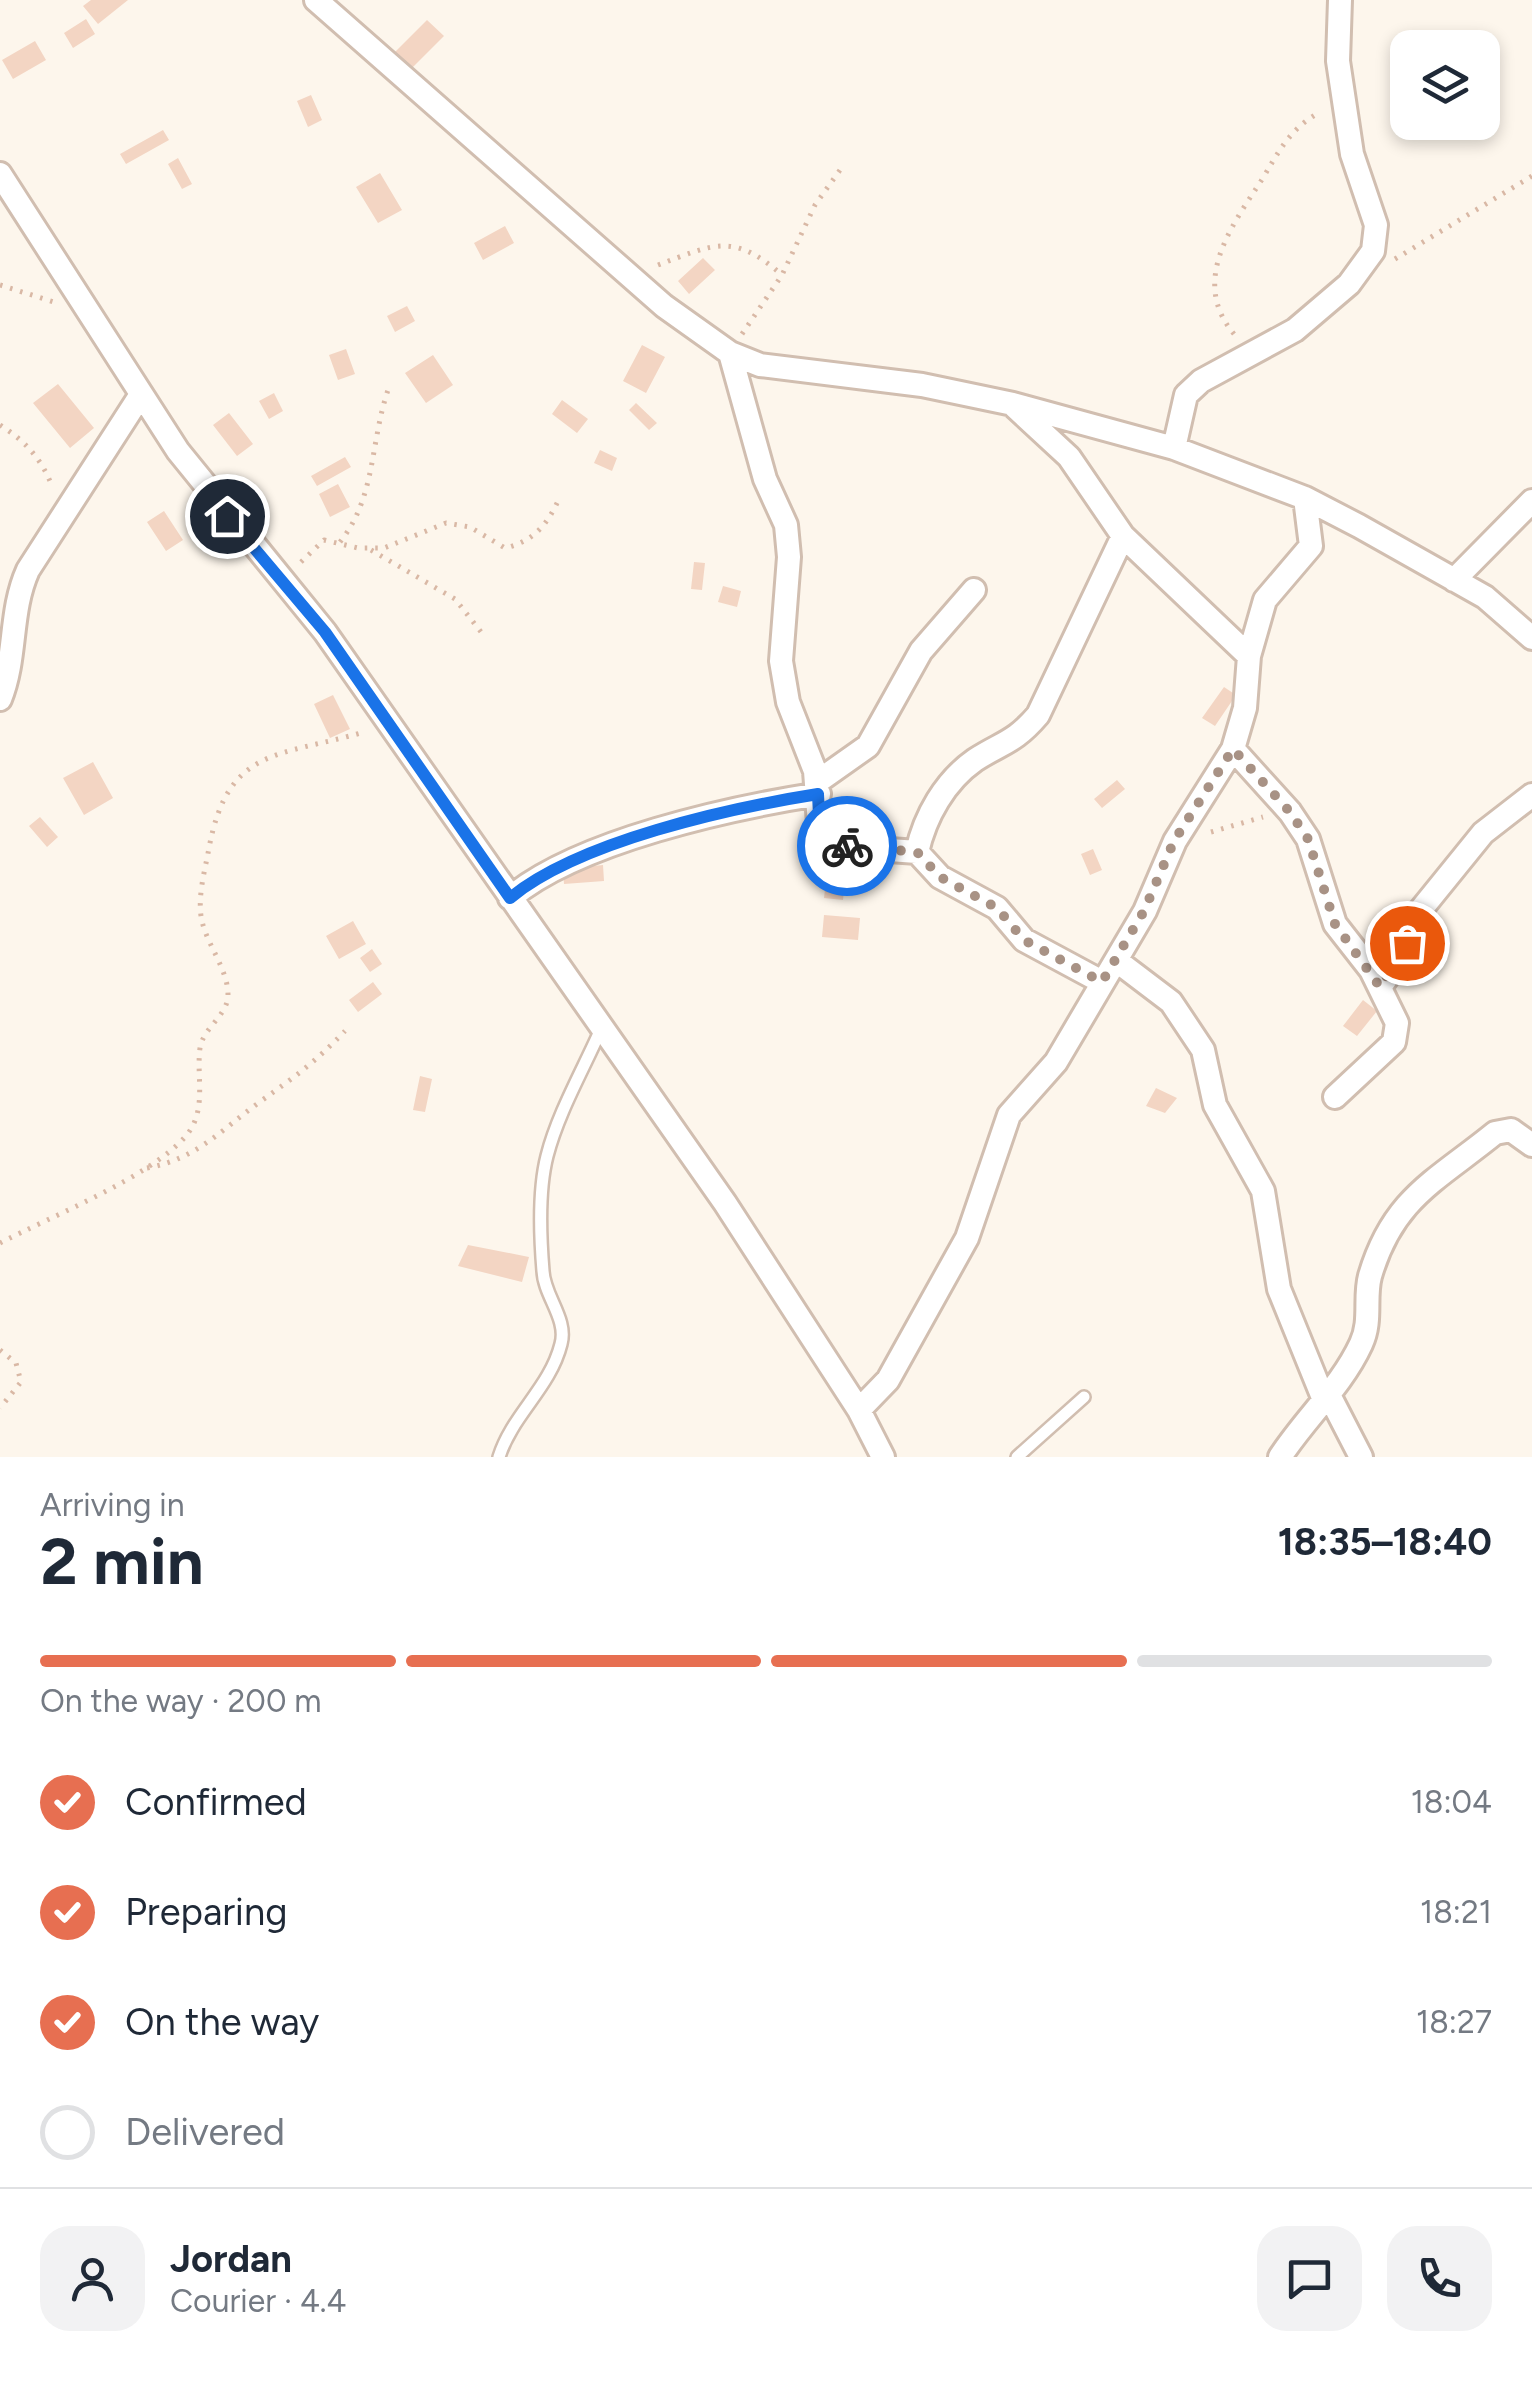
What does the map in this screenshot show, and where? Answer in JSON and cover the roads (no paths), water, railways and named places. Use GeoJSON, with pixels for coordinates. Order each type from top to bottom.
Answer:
{"type":"FeatureCollection","features":[{"type":"Feature","properties":{"kind":"street"},"geometry":{"type":"LineString","coordinates":[[316,0],[694,332],[730,354],[760,366],[922,385],[1013,404],[1174,448],[1305,498],[1485,597],[1532,638]]}},
{"type":"Feature","properties":{"kind":"street"},"geometry":{"type":"LineString","coordinates":[[1174,448],[1186,395],[1201,381],[1295,330],[1349,284],[1373,251],[1376,225],[1352,154],[1344,100],[1336,31],[1340,0]]}},
{"type":"Feature","properties":{"kind":"street"},"geometry":{"type":"LineString","coordinates":[[0,174],[140,396],[227,516],[292,589],[390,724],[736,1219],[859,1410],[883,1457]]}},
{"type":"Feature","properties":{"kind":"street"},"geometry":{"type":"LineString","coordinates":[[730,354],[765,479],[786,526],[789,556],[780,661],[788,702],[818,788],[818,831],[825,842],[917,852],[940,877],[997,908],[1024,940],[1102,982]]}},
{"type":"Feature","properties":{"kind":"street"},"geometry":{"type":"LineString","coordinates":[[0,700],[11,670],[18,592],[56,522],[140,396]]}},
{"type":"Feature","properties":{"kind":"street"},"geometry":{"type":"LineString","coordinates":[[1013,404],[1069,457],[1123,536],[1249,656]]}},
{"type":"Feature","properties":{"kind":"street"},"geometry":{"type":"LineString","coordinates":[[859,1410],[888,1380],[967,1238],[1008,1115],[1047,1076],[1116,961],[1172,849],[1233,749],[1245,708],[1249,656],[1265,600],[1276,583],[1309,553],[1312,526],[1305,498]]}},
{"type":"Feature","properties":{"kind":"street"},"geometry":{"type":"LineString","coordinates":[[1454,580],[1532,500]]}},
{"type":"Feature","properties":{"kind":"street"},"geometry":{"type":"LineString","coordinates":[[917,852],[928,817],[946,787],[980,757],[1019,737],[1038,715],[1123,536]]}},
{"type":"Feature","properties":{"kind":"street"},"geometry":{"type":"LineString","coordinates":[[510,898],[558,865],[818,788],[868,746],[921,652],[974,590]]}},
{"type":"Feature","properties":{"kind":"street"},"geometry":{"type":"LineString","coordinates":[[1233,749],[1292,815],[1308,839],[1335,924],[1380,987],[1398,1023],[1394,1042],[1335,1097]]}},
{"type":"Feature","properties":{"kind":"street"},"geometry":{"type":"LineString","coordinates":[[1380,987],[1398,962],[1420,912],[1482,833],[1532,795]]}},
{"type":"Feature","properties":{"kind":"street"},"geometry":{"type":"LineString","coordinates":[[1116,961],[1171,1002],[1203,1050],[1215,1105],[1263,1191],[1279,1290],[1327,1398],[1361,1457]]}},
{"type":"Feature","properties":{"kind":"street"},"geometry":{"type":"LineString","coordinates":[[1280,1457],[1327,1398],[1368,1329],[1369,1280],[1401,1208],[1494,1133],[1512,1130],[1532,1145]]}},
{"type":"Feature","properties":{"kind":"lane"},"geometry":{"type":"LineString","coordinates":[[499,1457],[507,1435],[544,1386],[561,1345],[562,1328],[544,1285],[543,1180],[548,1154],[602,1026]]}},
{"type":"Feature","properties":{"kind":"lane"},"geometry":{"type":"LineString","coordinates":[[1017,1457],[1084,1397]]}}]}
